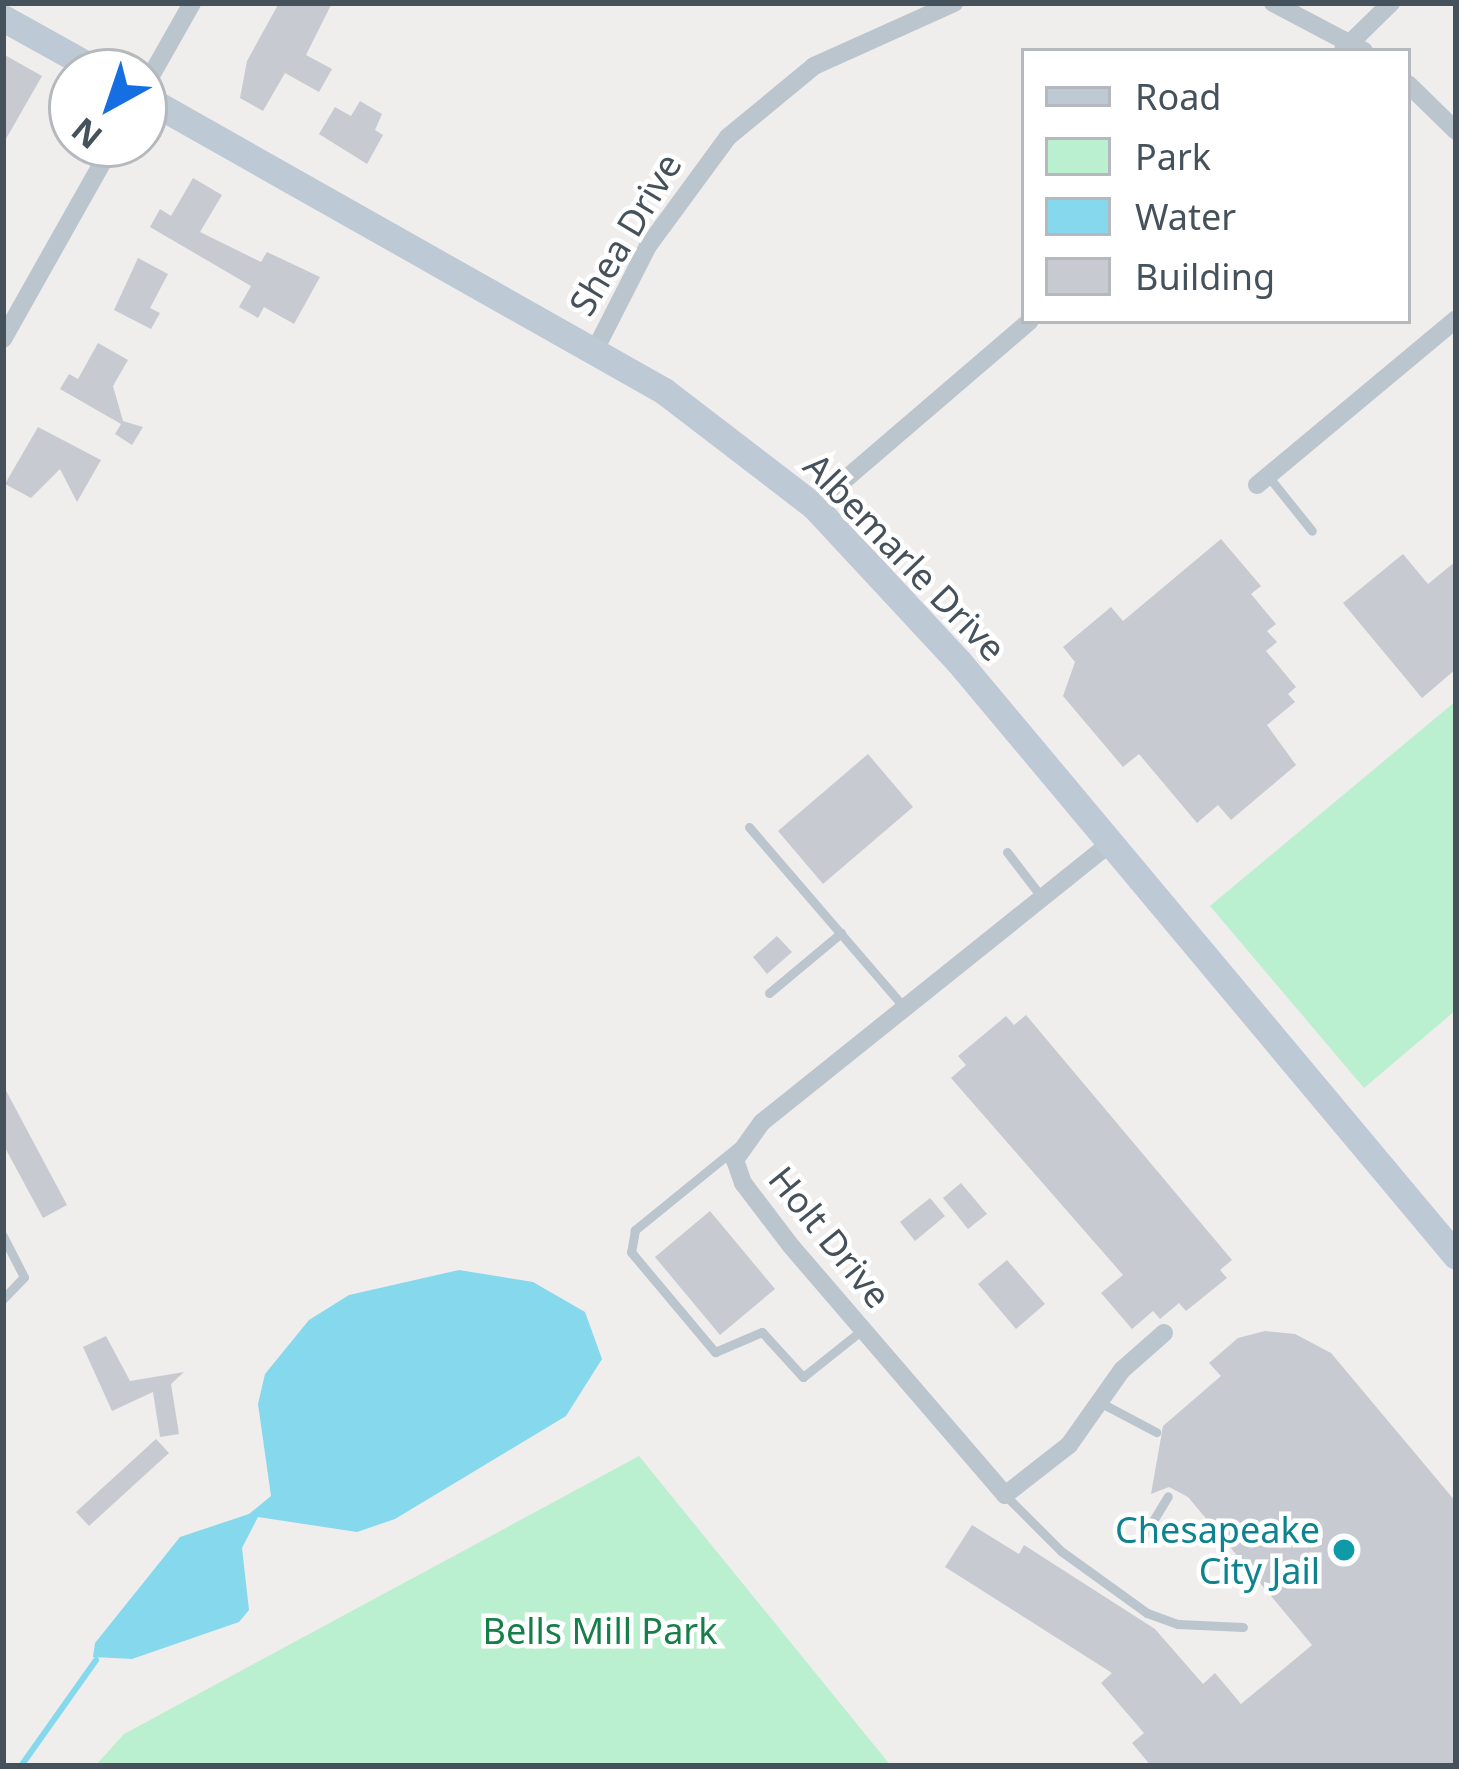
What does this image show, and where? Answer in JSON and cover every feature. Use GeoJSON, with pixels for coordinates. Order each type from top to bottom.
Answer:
{"type":"FeatureCollection","features":[{"type":"Feature","properties":{"kind":"street"},"geometry":{"type":"LineString","coordinates":[[167,48],[192,3]]}},
{"type":"Feature","properties":{"kind":"street","name":"Shea Drive"},"geometry":{"type":"LineString","coordinates":[[595,350],[648,246],[728,137],[814,66],[954,3]]}},
{"type":"Feature","properties":{"kind":"street"},"geometry":{"type":"LineString","coordinates":[[1273,3],[1352,48],[1390,3]]}},
{"type":"Feature","properties":{"kind":"street"},"geometry":{"type":"LineString","coordinates":[[3,18],[57,48]]}},
{"type":"Feature","properties":{"kind":"street"},"geometry":{"type":"LineString","coordinates":[[1411,87],[1456,131]]}},
{"type":"Feature","properties":{"kind":"street","name":"Albemarle Drive"},"geometry":{"type":"LineString","coordinates":[[168,110],[595,350],[709,421],[814,506],[946,647],[1456,1256]]}},
{"type":"Feature","properties":{"kind":"street"},"geometry":{"type":"LineString","coordinates":[[3,339],[99,168]]}},
{"type":"Feature","properties":{"kind":"street"},"geometry":{"type":"LineString","coordinates":[[1263,481],[1450,323]]}},
{"type":"Feature","properties":{"kind":"street"},"geometry":{"type":"LineString","coordinates":[[814,506],[1026,324]]}},
{"type":"Feature","properties":{"kind":"street","name":"Holt Drive"},"geometry":{"type":"LineString","coordinates":[[1005,1495],[743,1183],[737,1147],[902,1005],[1108,845]]}},
{"type":"Feature","properties":{"kind":"street"},"geometry":{"type":"LineString","coordinates":[[1005,1495],[1069,1445],[1105,1405],[1122,1370],[1164,1333]]}},
{"type":"Feature","properties":{"kind":"lane"},"geometry":{"type":"LineString","coordinates":[[1263,481],[1312,531]]}},
{"type":"Feature","properties":{"kind":"lane"},"geometry":{"type":"LineString","coordinates":[[749,827],[902,1005]]}},
{"type":"Feature","properties":{"kind":"lane"},"geometry":{"type":"LineString","coordinates":[[1007,852],[1043,899]]}},
{"type":"Feature","properties":{"kind":"lane"},"geometry":{"type":"LineString","coordinates":[[769,993],[842,933]]}},
{"type":"Feature","properties":{"kind":"lane"},"geometry":{"type":"LineString","coordinates":[[737,1147],[635,1230],[631,1252],[716,1352],[762,1332],[803,1377],[862,1330]]}},
{"type":"Feature","properties":{"kind":"lane"},"geometry":{"type":"LineString","coordinates":[[3,1236],[24,1277],[3,1299]]}},
{"type":"Feature","properties":{"kind":"lane"},"geometry":{"type":"LineString","coordinates":[[1105,1405],[1156,1432]]}},
{"type":"Feature","properties":{"kind":"lane"},"geometry":{"type":"LineString","coordinates":[[1005,1495],[1040,1533],[1147,1613],[1178,1624],[1244,1627]]}},
{"type":"Feature","properties":{"kind":"lane"},"geometry":{"type":"LineString","coordinates":[[1145,1534],[1168,1496]]}},
{"type":"Feature","properties":{"kind":"green space"},"geometry":{"type":"Polygon","coordinates":[[[1456,701],[1456,1010],[1364,1088],[1210,906],[1456,701]]]}},
{"type":"Feature","properties":{"kind":"green space","name":"Bells Mill Park"},"geometry":{"type":"Polygon","coordinates":[[[639,1456],[891,1766],[95,1766],[124,1734],[639,1456]]]}},
{"type":"Feature","properties":{"kind":"water"},"geometry":{"type":"Polygon","coordinates":[[[459,1270],[533,1282],[585,1312],[602,1359],[566,1416],[395,1519],[357,1532],[258,1517],[242,1548],[249,1610],[239,1622],[132,1659],[93,1657],[95,1643],[180,1537],[249,1514],[271,1496],[258,1404],[265,1374],[309,1320],[349,1295],[459,1270]]]}},
{"type":"Feature","properties":{"kind":"building"},"geometry":{"type":"Polygon","coordinates":[[[279,3],[332,3],[306,55],[332,69],[319,92],[285,73],[263,111],[240,98],[247,61],[279,3]]]}},
{"type":"Feature","properties":{"kind":"building"},"geometry":{"type":"Polygon","coordinates":[[[3,54],[42,76],[3,144],[3,54]]]}},
{"type":"Feature","properties":{"kind":"building"},"geometry":{"type":"Polygon","coordinates":[[[360,101],[382,114],[375,130],[383,135],[367,164],[319,134],[335,107],[351,116],[360,101]]]}},
{"type":"Feature","properties":{"kind":"building"},"geometry":{"type":"Polygon","coordinates":[[[193,178],[222,195],[200,232],[261,262],[267,252],[320,277],[294,324],[264,307],[258,318],[239,307],[251,286],[150,227],[160,209],[171,216],[193,178]]]}},
{"type":"Feature","properties":{"kind":"building"},"geometry":{"type":"Polygon","coordinates":[[[138,258],[168,274],[150,308],[160,313],[151,329],[114,310],[138,258]]]}},
{"type":"Feature","properties":{"kind":"building"},"geometry":{"type":"Polygon","coordinates":[[[98,343],[128,360],[113,386],[123,421],[143,427],[132,445],[115,434],[121,424],[60,389],[69,374],[78,379],[98,343]]]}},
{"type":"Feature","properties":{"kind":"building"},"geometry":{"type":"Polygon","coordinates":[[[38,427],[101,460],[77,502],[60,469],[31,498],[5,484],[38,427]]]}},
{"type":"Feature","properties":{"kind":"building"},"geometry":{"type":"Polygon","coordinates":[[[1221,539],[1261,586],[1251,594],[1276,624],[1267,631],[1277,642],[1266,651],[1296,687],[1288,694],[1295,702],[1267,725],[1296,765],[1231,820],[1218,805],[1197,823],[1139,754],[1123,767],[1063,696],[1075,662],[1063,647],[1111,607],[1123,621],[1221,539]]]}},
{"type":"Feature","properties":{"kind":"building"},"geometry":{"type":"Polygon","coordinates":[[[1403,554],[1428,584],[1456,561],[1456,669],[1422,698],[1343,603],[1403,554]]]}},
{"type":"Feature","properties":{"kind":"building"},"geometry":{"type":"Polygon","coordinates":[[[868,754],[913,807],[823,884],[778,831],[868,754]]]}},
{"type":"Feature","properties":{"kind":"building"},"geometry":{"type":"Polygon","coordinates":[[[777,936],[792,952],[767,974],[753,957],[777,936]]]}},
{"type":"Feature","properties":{"kind":"building"},"geometry":{"type":"Polygon","coordinates":[[[1026,1015],[1232,1260],[1220,1270],[1227,1278],[1186,1311],[1179,1303],[1160,1319],[1153,1311],[1132,1329],[1101,1293],[1123,1275],[951,1078],[966,1065],[958,1056],[1006,1016],[1014,1025],[1026,1015]]]}},
{"type":"Feature","properties":{"kind":"building"},"geometry":{"type":"Polygon","coordinates":[[[3,1085],[67,1205],[43,1218],[3,1144],[3,1085]]]}},
{"type":"Feature","properties":{"kind":"building"},"geometry":{"type":"Polygon","coordinates":[[[961,1183],[987,1214],[968,1229],[943,1198],[961,1183]]]}},
{"type":"Feature","properties":{"kind":"building"},"geometry":{"type":"Polygon","coordinates":[[[930,1198],[945,1216],[915,1241],[900,1222],[930,1198]]]}},
{"type":"Feature","properties":{"kind":"building"},"geometry":{"type":"Polygon","coordinates":[[[710,1211],[775,1289],[720,1335],[655,1257],[710,1211]]]}},
{"type":"Feature","properties":{"kind":"building"},"geometry":{"type":"Polygon","coordinates":[[[1007,1260],[1045,1304],[1016,1329],[978,1284],[1007,1260]]]}},
{"type":"Feature","properties":{"kind":"building","name":"Chesapeake City Jail"},"geometry":{"type":"Polygon","coordinates":[[[1265,1331],[1295,1334],[1331,1353],[1456,1502],[1456,1766],[1151,1766],[1132,1743],[1144,1733],[1101,1683],[1112,1673],[945,1567],[972,1525],[1019,1554],[1024,1545],[1155,1629],[1203,1684],[1215,1673],[1241,1704],[1312,1645],[1188,1497],[1169,1487],[1151,1494],[1163,1426],[1221,1376],[1209,1363],[1238,1338],[1265,1331]]]}},
{"type":"Feature","properties":{"kind":"building"},"geometry":{"type":"Polygon","coordinates":[[[106,1336],[130,1381],[184,1372],[171,1384],[179,1434],[160,1437],[153,1392],[112,1411],[83,1347],[106,1336]]]}},
{"type":"Feature","properties":{"kind":"building"},"geometry":{"type":"Polygon","coordinates":[[[156,1439],[169,1453],[89,1526],[76,1512],[156,1439]]]}},
{"type":"Feature","properties":{"kind":"waterway"},"geometry":{"type":"LineString","coordinates":[[21,1766],[96,1660]]}},
{"type":"Feature","properties":{"kind":"place","name":"Chesapeake City Jail"},"geometry":{"type":"Point","coordinates":[1344,1550]}}]}
